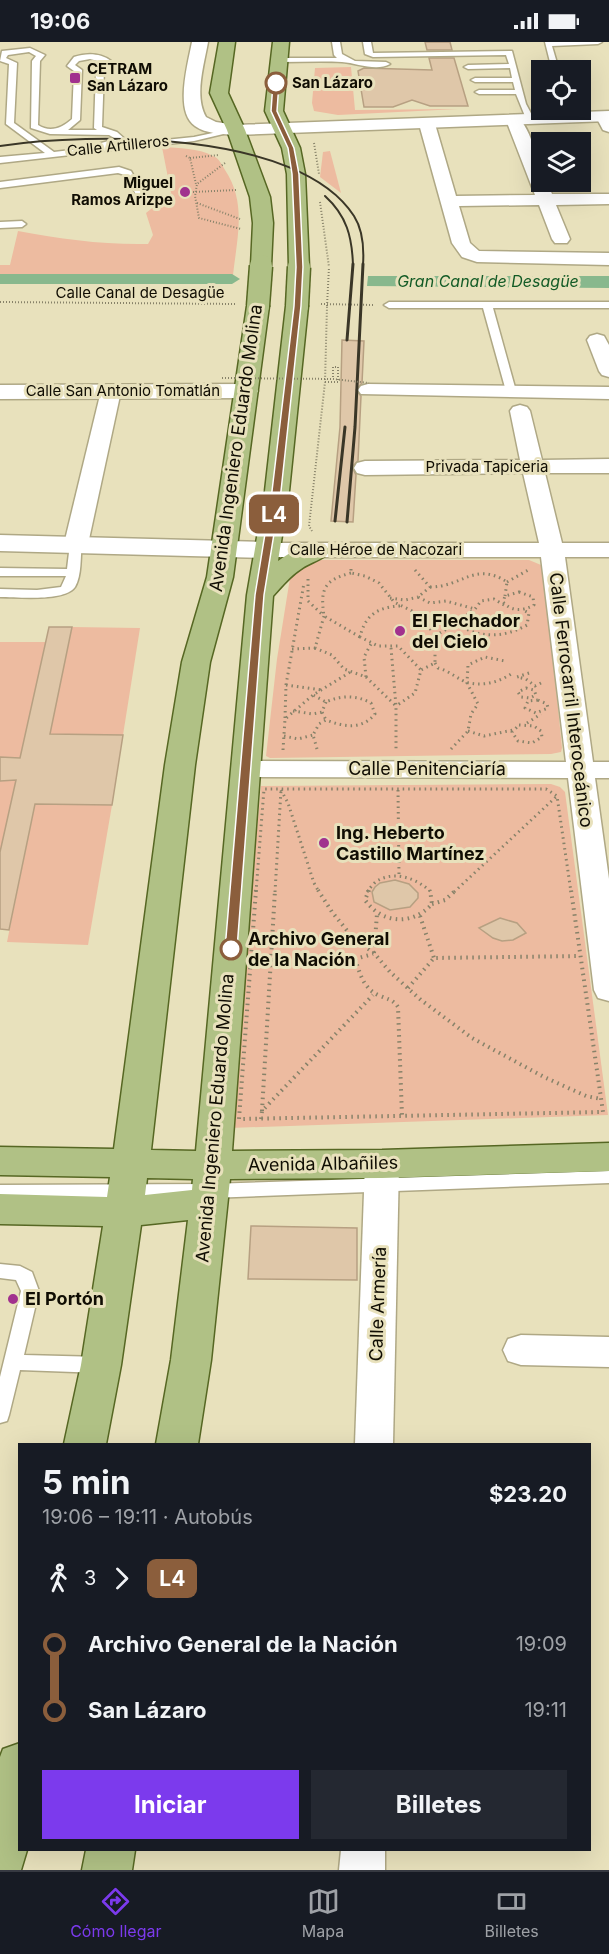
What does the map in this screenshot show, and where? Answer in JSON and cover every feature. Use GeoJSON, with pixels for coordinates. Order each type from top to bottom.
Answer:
{"type":"FeatureCollection","features":[{"type":"Feature","properties":{"kind":"main road","name":"Avenida Ingeniero Eduardo Molina"},"geometry":{"type":"LineString","coordinates":[[85,1443],[101,1365],[127,1189],[180,765],[194,674],[220,577],[225,549],[247,391],[247,305],[261,266],[263,224],[260,197],[219,93],[227,42]]}},
{"type":"Feature","properties":{"kind":"main road"},"geometry":{"type":"LineString","coordinates":[[232,123],[243,42]]}},
{"type":"Feature","properties":{"kind":"main road"},"geometry":{"type":"LineString","coordinates":[[274,111],[280,42]]}},
{"type":"Feature","properties":{"kind":"main road","name":"Avenida Ingeniero Eduardo Molina"},"geometry":{"type":"LineString","coordinates":[[177,1443],[191,1360],[211,1186],[260,595],[308,305],[299,267],[296,174],[291,148],[274,111]]}},
{"type":"Feature","properties":{"kind":"main road"},"geometry":{"type":"LineString","coordinates":[[277,491],[298,538],[305,545],[315,542]]}},
{"type":"Feature","properties":{"kind":"main road"},"geometry":{"type":"LineString","coordinates":[[260,595],[284,566],[315,542]]}},
{"type":"Feature","properties":{"kind":"main road","name":"Avenida Albañiles"},"geometry":{"type":"LineString","coordinates":[[0,1209],[127,1189],[211,1186],[609,1157]]}},
{"type":"Feature","properties":{"kind":"main road","name":"Avenida Albañiles"},"geometry":{"type":"LineString","coordinates":[[0,1161],[127,1189],[211,1186]]}},
{"type":"Feature","properties":{"kind":"main road"},"geometry":{"type":"LineString","coordinates":[[0,1861],[18,1776]]}},
{"type":"Feature","properties":{"kind":"main road"},"geometry":{"type":"LineString","coordinates":[[107,1870],[111,1851]]}},
{"type":"Feature","properties":{"kind":"street"},"geometry":{"type":"LineString","coordinates":[[200,42],[193,82],[194,112],[199,121],[217,128],[232,123],[283,129],[531,119]]}},
{"type":"Feature","properties":{"kind":"street"},"geometry":{"type":"LineString","coordinates":[[274,111],[297,118],[358,127]]}},
{"type":"Feature","properties":{"kind":"street"},"geometry":{"type":"LineString","coordinates":[[591,116],[607,120]]}},
{"type":"Feature","properties":{"kind":"street"},"geometry":{"type":"LineString","coordinates":[[522,120],[561,239]]}},
{"type":"Feature","properties":{"kind":"street"},"geometry":{"type":"LineString","coordinates":[[427,124],[461,243],[468,254],[609,259]]}},
{"type":"Feature","properties":{"kind":"street"},"geometry":{"type":"LineString","coordinates":[[450,201],[609,199]]}},
{"type":"Feature","properties":{"kind":"street"},"geometry":{"type":"LineString","coordinates":[[597,340],[609,371]]}},
{"type":"Feature","properties":{"kind":"street"},"geometry":{"type":"LineString","coordinates":[[368,386],[516,401],[609,393]]}},
{"type":"Feature","properties":{"kind":"street","name":"Calle San Antonio Tomatlán"},"geometry":{"type":"LineString","coordinates":[[0,392],[247,391]]}},
{"type":"Feature","properties":{"kind":"street"},"geometry":{"type":"LineString","coordinates":[[76,544],[111,392]]}},
{"type":"Feature","properties":{"kind":"street","name":"Calle Ferrocarril Interoceánico"},"geometry":{"type":"LineString","coordinates":[[516,401],[534,466],[540,562],[579,770],[609,990]]}},
{"type":"Feature","properties":{"kind":"street","name":"Privada Tapiceria"},"geometry":{"type":"LineString","coordinates":[[365,468],[609,466]]}},
{"type":"Feature","properties":{"kind":"street","name":"Calle Héroe de Nacozari"},"geometry":{"type":"LineString","coordinates":[[0,543],[268,550],[315,542],[540,562],[609,550]]}},
{"type":"Feature","properties":{"kind":"street","name":"Calle Penitenciaría"},"geometry":{"type":"LineString","coordinates":[[246,769],[609,770]]}},
{"type":"Feature","properties":{"kind":"street","name":"Calle Armería"},"geometry":{"type":"LineString","coordinates":[[374,1443],[382,1174]]}},
{"type":"Feature","properties":{"kind":"street"},"geometry":{"type":"LineString","coordinates":[[521,1350],[609,1352]]}},
{"type":"Feature","properties":{"kind":"street"},"geometry":{"type":"LineString","coordinates":[[362,1870],[363,1851]]}},
{"type":"Feature","properties":{"kind":"lane"},"geometry":{"type":"LineString","coordinates":[[336,42],[338,55],[346,60]]}},
{"type":"Feature","properties":{"kind":"lane"},"geometry":{"type":"LineString","coordinates":[[366,42],[368,53],[373,55],[509,53],[519,92],[522,120]]}},
{"type":"Feature","properties":{"kind":"lane"},"geometry":{"type":"LineString","coordinates":[[553,60],[548,44],[598,42]]}},
{"type":"Feature","properties":{"kind":"lane"},"geometry":{"type":"LineString","coordinates":[[51,153],[10,124],[13,63],[2,59],[6,53],[30,50],[41,55],[36,61],[34,126],[38,130],[114,134]]}},
{"type":"Feature","properties":{"kind":"lane"},"geometry":{"type":"LineString","coordinates":[[279,60],[346,60],[366,64],[439,63],[438,54]]}},
{"type":"Feature","properties":{"kind":"lane"},"geometry":{"type":"LineString","coordinates":[[51,132],[65,129],[76,120],[78,70],[71,66],[71,63],[77,58],[97,57],[107,61],[100,69],[98,128],[122,140],[106,146],[82,150]]}},
{"type":"Feature","properties":{"kind":"lane"},"geometry":{"type":"LineString","coordinates":[[468,67],[513,66]]}},
{"type":"Feature","properties":{"kind":"lane"},"geometry":{"type":"LineString","coordinates":[[475,80],[516,80]]}},
{"type":"Feature","properties":{"kind":"lane"},"geometry":{"type":"LineString","coordinates":[[479,92],[519,92]]}},
{"type":"Feature","properties":{"kind":"lane","name":"Calle Artilleros"},"geometry":{"type":"LineString","coordinates":[[0,160],[165,142],[232,123]]}},
{"type":"Feature","properties":{"kind":"lane"},"geometry":{"type":"LineString","coordinates":[[0,185],[119,170],[128,173],[141,196]]}},
{"type":"Feature","properties":{"kind":"lane"},"geometry":{"type":"LineString","coordinates":[[0,225],[22,224]]}},
{"type":"Feature","properties":{"kind":"lane"},"geometry":{"type":"LineString","coordinates":[[389,305],[609,305]]}},
{"type":"Feature","properties":{"kind":"lane"},"geometry":{"type":"LineString","coordinates":[[487,305],[516,401]]}},
{"type":"Feature","properties":{"kind":"lane"},"geometry":{"type":"LineString","coordinates":[[0,592],[58,592],[68,588],[76,544]]}},
{"type":"Feature","properties":{"kind":"lane"},"geometry":{"type":"LineString","coordinates":[[0,572],[71,573]]}},
{"type":"Feature","properties":{"kind":"lane"},"geometry":{"type":"LineString","coordinates":[[382,1174],[609,1177]]}},
{"type":"Feature","properties":{"kind":"lane"},"geometry":{"type":"LineString","coordinates":[[0,1192],[127,1189]]}},
{"type":"Feature","properties":{"kind":"lane"},"geometry":{"type":"LineString","coordinates":[[0,1271],[20,1273],[30,1283],[13,1362],[4,1382],[0,1415]]}},
{"type":"Feature","properties":{"kind":"lane"},"geometry":{"type":"LineString","coordinates":[[13,1362],[101,1365]]}},
{"type":"Feature","properties":{"kind":"path"},"geometry":{"type":"LineString","coordinates":[[318,137],[314,140],[318,156],[319,177]]}},
{"type":"Feature","properties":{"kind":"path"},"geometry":{"type":"LineString","coordinates":[[165,142],[190,158],[219,155]]}},
{"type":"Feature","properties":{"kind":"path"},"geometry":{"type":"LineString","coordinates":[[190,158],[196,184]]}},
{"type":"Feature","properties":{"kind":"path"},"geometry":{"type":"LineString","coordinates":[[225,163],[196,184],[193,192],[199,218],[244,230]]}},
{"type":"Feature","properties":{"kind":"path"},"geometry":{"type":"LineString","coordinates":[[193,192],[240,190]]}},
{"type":"Feature","properties":{"kind":"path"},"geometry":{"type":"LineString","coordinates":[[315,542],[309,526],[325,382],[329,267],[319,199]]}},
{"type":"Feature","properties":{"kind":"path"},"geometry":{"type":"LineString","coordinates":[[196,203],[245,220]]}},
{"type":"Feature","properties":{"kind":"path","name":"Calle Canal de Desagüe"},"geometry":{"type":"LineString","coordinates":[[0,302],[247,305]]}},
{"type":"Feature","properties":{"kind":"path"},"geometry":{"type":"LineString","coordinates":[[308,305],[389,305]]}},
{"type":"Feature","properties":{"kind":"path"},"geometry":{"type":"LineString","coordinates":[[325,382],[338,382],[338,367],[333,367],[333,379]]}},
{"type":"Feature","properties":{"kind":"path"},"geometry":{"type":"LineString","coordinates":[[222,378],[333,379],[368,386]]}},
{"type":"Feature","properties":{"kind":"path"},"geometry":{"type":"LineString","coordinates":[[523,563],[540,562]]}},
{"type":"Feature","properties":{"kind":"path"},"geometry":{"type":"LineString","coordinates":[[507,582],[526,573],[540,562]]}},
{"type":"Feature","properties":{"kind":"path"},"geometry":{"type":"LineString","coordinates":[[350,564],[351,573]]}},
{"type":"Feature","properties":{"kind":"path"},"geometry":{"type":"LineString","coordinates":[[413,569],[430,587]]}},
{"type":"Feature","properties":{"kind":"path"},"geometry":{"type":"LineString","coordinates":[[294,752],[282,752],[285,685],[307,571],[308,601],[324,616],[371,644],[384,648],[398,646],[421,670]]}},
{"type":"Feature","properties":{"kind":"path"},"geometry":{"type":"LineString","coordinates":[[390,598],[405,600],[418,597],[430,587],[447,587],[459,578],[480,572],[500,576],[507,582]]}},
{"type":"Feature","properties":{"kind":"path"},"geometry":{"type":"LineString","coordinates":[[315,648],[324,616],[321,600],[327,582],[335,577],[351,573],[365,576],[379,583],[390,598],[422,616],[435,636],[435,663],[438,668],[450,671],[467,683],[478,704],[471,714],[468,732],[448,752],[459,752]]}},
{"type":"Feature","properties":{"kind":"path"},"geometry":{"type":"LineString","coordinates":[[504,605],[507,582]]}},
{"type":"Feature","properties":{"kind":"path"},"geometry":{"type":"LineString","coordinates":[[505,596],[519,592],[533,597],[534,605],[523,610]]}},
{"type":"Feature","properties":{"kind":"path"},"geometry":{"type":"LineString","coordinates":[[418,597],[430,603],[446,601],[475,609]]}},
{"type":"Feature","properties":{"kind":"path"},"geometry":{"type":"LineString","coordinates":[[435,636],[475,609],[481,601],[494,599],[512,609],[529,613],[527,625],[517,632],[484,636],[463,630],[456,623]]}},
{"type":"Feature","properties":{"kind":"path"},"geometry":{"type":"LineString","coordinates":[[360,637],[366,617],[378,610],[402,606]]}},
{"type":"Feature","properties":{"kind":"path"},"geometry":{"type":"LineString","coordinates":[[366,677],[364,657],[371,644]]}},
{"type":"Feature","properties":{"kind":"path"},"geometry":{"type":"LineString","coordinates":[[292,649],[307,647],[331,653],[341,661],[344,669],[366,677],[396,706]]}},
{"type":"Feature","properties":{"kind":"path"},"geometry":{"type":"LineString","coordinates":[[391,647],[396,706],[396,753]]}},
{"type":"Feature","properties":{"kind":"path"},"geometry":{"type":"LineString","coordinates":[[467,683],[468,665],[476,658],[492,657],[505,661]]}},
{"type":"Feature","properties":{"kind":"path"},"geometry":{"type":"LineString","coordinates":[[396,706],[415,693],[421,670],[435,663]]}},
{"type":"Feature","properties":{"kind":"path"},"geometry":{"type":"LineString","coordinates":[[285,719],[313,695],[352,670]]}},
{"type":"Feature","properties":{"kind":"path"},"geometry":{"type":"LineString","coordinates":[[467,683],[498,682],[511,674]]}},
{"type":"Feature","properties":{"kind":"path"},"geometry":{"type":"LineString","coordinates":[[529,674],[517,677],[526,679],[535,686]]}},
{"type":"Feature","properties":{"kind":"path"},"geometry":{"type":"LineString","coordinates":[[468,732],[484,736],[513,730],[544,712],[548,708],[547,704],[521,697],[518,694],[519,690],[545,681],[544,674]]}},
{"type":"Feature","properties":{"kind":"path"},"geometry":{"type":"LineString","coordinates":[[285,685],[323,690]]}},
{"type":"Feature","properties":{"kind":"path"},"geometry":{"type":"LineString","coordinates":[[526,688],[536,692],[536,695],[528,701],[525,708],[533,713],[544,712]]}},
{"type":"Feature","properties":{"kind":"path"},"geometry":{"type":"LineString","coordinates":[[313,695],[326,702]]}},
{"type":"Feature","properties":{"kind":"path"},"geometry":{"type":"LineString","coordinates":[[293,711],[313,714],[321,712],[326,702],[335,698],[355,696],[371,703],[375,709],[372,719],[356,726],[338,725],[326,720],[321,712]]}},
{"type":"Feature","properties":{"kind":"path"},"geometry":{"type":"LineString","coordinates":[[316,752],[313,735],[319,724],[326,720]]}},
{"type":"Feature","properties":{"kind":"path"},"geometry":{"type":"LineString","coordinates":[[513,730],[512,735],[518,741],[527,743],[540,739],[541,731],[534,726],[524,725]]}},
{"type":"Feature","properties":{"kind":"path"},"geometry":{"type":"LineString","coordinates":[[284,736],[298,739],[313,735]]}},
{"type":"Feature","properties":{"kind":"path"},"geometry":{"type":"LineString","coordinates":[[261,1119],[281,790],[288,803],[314,883],[332,912],[354,939],[374,953],[408,988],[443,1018],[472,1038],[544,1077],[586,1096],[601,1099]]}},
{"type":"Feature","properties":{"kind":"path"},"geometry":{"type":"LineString","coordinates":[[398,790],[399,876]]}},
{"type":"Feature","properties":{"kind":"path"},"geometry":{"type":"LineString","coordinates":[[432,904],[431,891],[426,885],[418,880],[399,876],[378,880],[366,893],[365,900],[377,914],[398,920],[420,916],[432,904],[445,900],[557,796]]}},
{"type":"Feature","properties":{"kind":"path"},"geometry":{"type":"LineString","coordinates":[[374,953],[377,914]]}},
{"type":"Feature","properties":{"kind":"path"},"geometry":{"type":"LineString","coordinates":[[420,916],[435,958]]}},
{"type":"Feature","properties":{"kind":"path"},"geometry":{"type":"LineString","coordinates":[[271,960],[355,959],[374,953]]}},
{"type":"Feature","properties":{"kind":"path"},"geometry":{"type":"LineString","coordinates":[[408,988],[435,958],[580,956]]}},
{"type":"Feature","properties":{"kind":"path"},"geometry":{"type":"LineString","coordinates":[[355,959],[360,975],[374,994],[394,1001],[398,1007],[402,1116]]}},
{"type":"Feature","properties":{"kind":"path"},"geometry":{"type":"LineString","coordinates":[[262,1111],[374,994]]}},
{"type":"Feature","properties":{"kind":"path"},"geometry":{"type":"LineString","coordinates":[[239,1119],[603,1112]]}},
{"type":"Feature","properties":{"kind":"shaded area"},"geometry":{"type":"Polygon","coordinates":[[[351,67],[355,110],[458,109],[338,115],[314,111],[312,103],[315,68],[351,67]]]}},
{"type":"Feature","properties":{"kind":"shaded area"},"geometry":{"type":"Polygon","coordinates":[[[162,147],[201,151],[217,158],[232,182],[239,221],[233,275],[0,275],[0,265],[10,265],[18,231],[83,241],[148,244],[153,235],[146,213],[171,193],[162,147]]]}},
{"type":"Feature","properties":{"kind":"shaded area"},"geometry":{"type":"Polygon","coordinates":[[[330,151],[341,193],[320,177],[323,152],[330,151]]]}},
{"type":"Feature","properties":{"kind":"shaded area"},"geometry":{"type":"Polygon","coordinates":[[[311,560],[529,560],[541,565],[544,569],[561,752],[270,758],[266,756],[277,659],[291,571],[311,560]]]}},
{"type":"Feature","properties":{"kind":"shaded area"},"geometry":{"type":"Polygon","coordinates":[[[72,627],[140,628],[123,735],[50,734],[72,627]]]}},
{"type":"Feature","properties":{"kind":"shaded area"},"geometry":{"type":"Polygon","coordinates":[[[0,642],[46,642],[20,758],[0,757],[0,642]]]}},
{"type":"Feature","properties":{"kind":"shaded area"},"geometry":{"type":"Polygon","coordinates":[[[16,780],[0,852],[0,781],[16,780]]]}},
{"type":"Feature","properties":{"kind":"shaded area"},"geometry":{"type":"Polygon","coordinates":[[[551,784],[560,787],[565,792],[608,1115],[230,1128],[261,786],[551,784]]]}},
{"type":"Feature","properties":{"kind":"shaded area"},"geometry":{"type":"Polygon","coordinates":[[[35,804],[112,805],[88,945],[7,942],[35,804]]]}},
{"type":"Feature","properties":{"kind":"water"},"geometry":{"type":"Polygon","coordinates":[[[368,276],[609,276],[609,288],[367,286],[368,276]]]}},
{"type":"Feature","properties":{"kind":"building"},"geometry":{"type":"Polygon","coordinates":[[[425,42],[450,42],[452,50],[427,50],[425,42]]]}},
{"type":"Feature","properties":{"kind":"building"},"geometry":{"type":"Polygon","coordinates":[[[429,58],[454,58],[468,106],[430,106],[412,100],[393,107],[364,107],[358,71],[364,68],[432,70],[429,58]]]}},
{"type":"Feature","properties":{"kind":"building"},"geometry":{"type":"Polygon","coordinates":[[[342,340],[364,341],[362,383],[356,390],[361,396],[358,461],[352,467],[356,475],[353,522],[331,521],[340,427],[342,340]]]}},
{"type":"Feature","properties":{"kind":"building"},"geometry":{"type":"Polygon","coordinates":[[[49,627],[72,627],[50,734],[123,735],[112,805],[35,804],[9,930],[0,929],[0,852],[16,780],[0,781],[0,757],[20,758],[49,627]]]}},
{"type":"Feature","properties":{"kind":"building"},"geometry":{"type":"Polygon","coordinates":[[[395,880],[409,884],[418,893],[418,898],[410,907],[390,910],[374,902],[372,892],[375,887],[380,883],[395,880]]]}},
{"type":"Feature","properties":{"kind":"building"},"geometry":{"type":"Polygon","coordinates":[[[500,918],[517,923],[526,933],[513,940],[502,941],[493,938],[479,928],[500,918]]]}},
{"type":"Feature","properties":{"kind":"building"},"geometry":{"type":"Polygon","coordinates":[[[251,1226],[357,1228],[357,1280],[248,1279],[251,1226]]]}},
{"type":"Feature","properties":{"kind":"waterway","name":"Gran Canal de Desagüe"},"geometry":{"type":"LineString","coordinates":[[0,279],[232,279]]}},
{"type":"Feature","properties":{"kind":"railway"},"geometry":{"type":"LineString","coordinates":[[0,146],[39,141],[137,139],[190,143],[242,152],[288,167],[327,188],[354,216],[362,240],[363,264]]}},
{"type":"Feature","properties":{"kind":"railway"},"geometry":{"type":"LineString","coordinates":[[325,196],[339,211],[347,228],[353,265]]}},
{"type":"Feature","properties":{"kind":"railway"},"geometry":{"type":"LineString","coordinates":[[347,522],[355,427],[363,264]]}},
{"type":"Feature","properties":{"kind":"railway"},"geometry":{"type":"LineString","coordinates":[[347,340],[353,265]]}},
{"type":"Feature","properties":{"kind":"railway"},"geometry":{"type":"LineString","coordinates":[[335,521],[345,427]]}},
{"type":"Feature","properties":{"kind":"bus line","name":"L4"},"geometry":{"type":"LineString","coordinates":[[231,949],[260,595],[277,491],[297,306],[299,267],[296,174],[291,148],[274,111],[276,83]]}},
{"type":"Feature","properties":{"kind":"place","name":"CETRAM San Lázaro"},"geometry":{"type":"Point","coordinates":[75,78]}},
{"type":"Feature","properties":{"kind":"place","name":"San Lázaro"},"geometry":{"type":"Point","coordinates":[276,83]}},
{"type":"Feature","properties":{"kind":"place","name":"Miguel Ramos Arizpe"},"geometry":{"type":"Point","coordinates":[185,192]}},
{"type":"Feature","properties":{"kind":"place","name":"El Flechador del Cielo"},"geometry":{"type":"Point","coordinates":[400,631]}},
{"type":"Feature","properties":{"kind":"place","name":"Ing. Heberto Castillo Martínez"},"geometry":{"type":"Point","coordinates":[324,843]}},
{"type":"Feature","properties":{"kind":"place","name":"Archivo General de la Nación"},"geometry":{"type":"Point","coordinates":[231,949]}},
{"type":"Feature","properties":{"kind":"place","name":"El Portón"},"geometry":{"type":"Point","coordinates":[13,1299]}}]}
